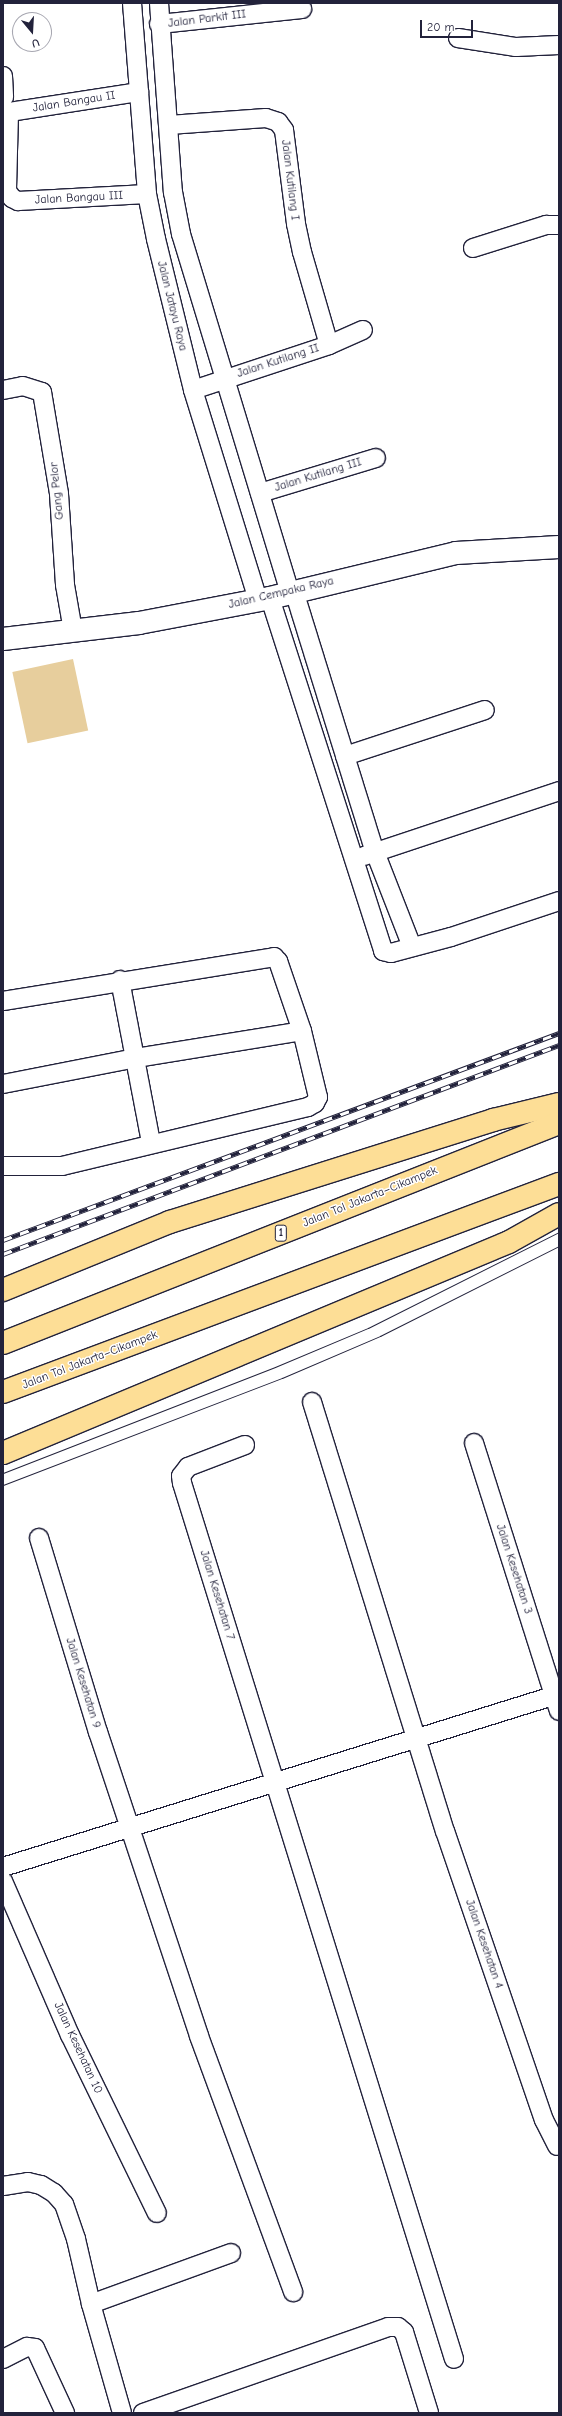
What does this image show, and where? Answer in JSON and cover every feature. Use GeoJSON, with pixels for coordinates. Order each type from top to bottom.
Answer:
{"type":"FeatureCollection","features":[{"type":"Feature","properties":{"kind":"highway"},"geometry":{"type":"LineString","coordinates":[[3,1290],[170,1222],[492,1120],[559,1104]]}},
{"type":"Feature","properties":{"kind":"highway","name":"Jalan Tol Jakarta–Cikampek"},"geometry":{"type":"LineString","coordinates":[[3,1343],[559,1123]]}},
{"type":"Feature","properties":{"kind":"highway","name":"Jalan Tol Jakarta–Cikampek"},"geometry":{"type":"LineString","coordinates":[[3,1392],[559,1184]]}},
{"type":"Feature","properties":{"kind":"highway"},"geometry":{"type":"LineString","coordinates":[[3,1453],[509,1242],[559,1214]]}},
{"type":"Feature","properties":{"kind":"street","name":"Jalan Jatayu Raya"},"geometry":{"type":"LineString","coordinates":[[132,3],[147,194],[193,390],[278,596]]}},
{"type":"Feature","properties":{"kind":"street"},"geometry":{"type":"LineString","coordinates":[[159,3],[159,24],[169,125],[173,192],[181,234],[260,493],[278,596],[383,950],[391,953],[559,901]]}},
{"type":"Feature","properties":{"kind":"street","name":"Jalan Parkit III"},"geometry":{"type":"LineString","coordinates":[[159,24],[254,8],[302,9]]}},
{"type":"Feature","properties":{"kind":"street"},"geometry":{"type":"LineString","coordinates":[[458,38],[516,47],[559,45]]}},
{"type":"Feature","properties":{"kind":"street"},"geometry":{"type":"LineString","coordinates":[[3,76],[5,108]]}},
{"type":"Feature","properties":{"kind":"street","name":"Jalan Bangau II"},"geometry":{"type":"LineString","coordinates":[[5,108],[140,92]]}},
{"type":"Feature","properties":{"kind":"street","name":"Jalan Bangau III"},"geometry":{"type":"LineString","coordinates":[[5,108],[7,191],[12,198],[18,201],[147,194]]}},
{"type":"Feature","properties":{"kind":"street","name":"Jalan Kutilang I"},"geometry":{"type":"LineString","coordinates":[[169,125],[266,118],[278,122],[284,130],[296,224],[302,252],[329,345]]}},
{"type":"Feature","properties":{"kind":"street"},"geometry":{"type":"LineString","coordinates":[[473,248],[546,225],[559,225]]}},
{"type":"Feature","properties":{"kind":"street","name":"Jalan Kutilang II"},"geometry":{"type":"LineString","coordinates":[[193,390],[224,378],[329,345],[363,330]]}},
{"type":"Feature","properties":{"kind":"street","name":"Gang Pelor"},"geometry":{"type":"LineString","coordinates":[[3,390],[23,386],[42,392],[59,494],[65,585],[73,630]]}},
{"type":"Feature","properties":{"kind":"street","name":"Jalan Kutilang III"},"geometry":{"type":"LineString","coordinates":[[260,493],[376,458]]}},
{"type":"Feature","properties":{"kind":"street","name":"Jalan Cempaka Raya"},"geometry":{"type":"LineString","coordinates":[[3,638],[139,623],[278,596],[456,553],[559,547]]}},
{"type":"Feature","properties":{"kind":"street"},"geometry":{"type":"LineString","coordinates":[[278,596],[345,756],[375,852],[412,947]]}},
{"type":"Feature","properties":{"kind":"street"},"geometry":{"type":"LineString","coordinates":[[345,756],[485,710]]}},
{"type":"Feature","properties":{"kind":"street"},"geometry":{"type":"LineString","coordinates":[[356,859],[559,791]]}},
{"type":"Feature","properties":{"kind":"street"},"geometry":{"type":"LineString","coordinates":[[3,1001],[120,980],[274,957],[278,961],[302,1031],[318,1097],[316,1103],[62,1166],[3,1166]]}},
{"type":"Feature","properties":{"kind":"street"},"geometry":{"type":"LineString","coordinates":[[120,980],[151,1143]]}},
{"type":"Feature","properties":{"kind":"street"},"geometry":{"type":"LineString","coordinates":[[3,1084],[136,1058],[302,1031]]}},
{"type":"Feature","properties":{"kind":"street","name":"Jalan Kesehatan 4"},"geometry":{"type":"LineString","coordinates":[[312,1402],[416,1740],[480,1935],[544,2120],[556,2146]]}},
{"type":"Feature","properties":{"kind":"street","name":"Jalan Kesehatan 3"},"geometry":{"type":"LineString","coordinates":[[474,1443],[557,1700]]}},
{"type":"Feature","properties":{"kind":"street","name":"Jalan Kesehatan 7"},"geometry":{"type":"LineString","coordinates":[[245,1445],[188,1467],[181,1476],[274,1783]]}},
{"type":"Feature","properties":{"kind":"street","name":"Jalan Kesehatan 9"},"geometry":{"type":"LineString","coordinates":[[39,1538],[129,1827],[199,2036],[293,2292]]}},
{"type":"Feature","properties":{"kind":"street"},"geometry":{"type":"LineString","coordinates":[[3,1867],[416,1740],[557,1700]]}},
{"type":"Feature","properties":{"kind":"street"},"geometry":{"type":"LineString","coordinates":[[274,1783],[454,2359]]}},
{"type":"Feature","properties":{"kind":"street","name":"Jalan Kesehatan 10"},"geometry":{"type":"LineString","coordinates":[[3,1881],[70,2035],[157,2213]]}},
{"type":"Feature","properties":{"kind":"street"},"geometry":{"type":"LineString","coordinates":[[3,2186],[28,2182],[41,2185],[54,2192],[64,2204],[76,2239],[91,2304],[122,2413]]}},
{"type":"Feature","properties":{"kind":"street"},"geometry":{"type":"LineString","coordinates":[[91,2304],[231,2253]]}},
{"type":"Feature","properties":{"kind":"street"},"geometry":{"type":"LineString","coordinates":[[143,2413],[388,2327],[398,2327],[404,2332],[428,2413]]}},
{"type":"Feature","properties":{"kind":"street"},"geometry":{"type":"LineString","coordinates":[[3,2359],[27,2347],[35,2348],[65,2413]]}},
{"type":"Feature","properties":{"kind":"building"},"geometry":{"type":"Polygon","coordinates":[[[73,659],[88,730],[28,743],[12,672],[73,659]]]}},
{"type":"Feature","properties":{"kind":"tram line"},"geometry":{"type":"LineString","coordinates":[[3,1473],[275,1367],[368,1328],[559,1232]]}},
{"type":"Feature","properties":{"kind":"tram line"},"geometry":{"type":"LineString","coordinates":[[3,1485],[282,1378],[380,1336],[559,1246]]}},
{"type":"Feature","properties":{"kind":"railway"},"geometry":{"type":"LineString","coordinates":[[3,1240],[559,1033]]}},
{"type":"Feature","properties":{"kind":"railway"},"geometry":{"type":"LineString","coordinates":[[3,1254],[559,1045]]}}]}
